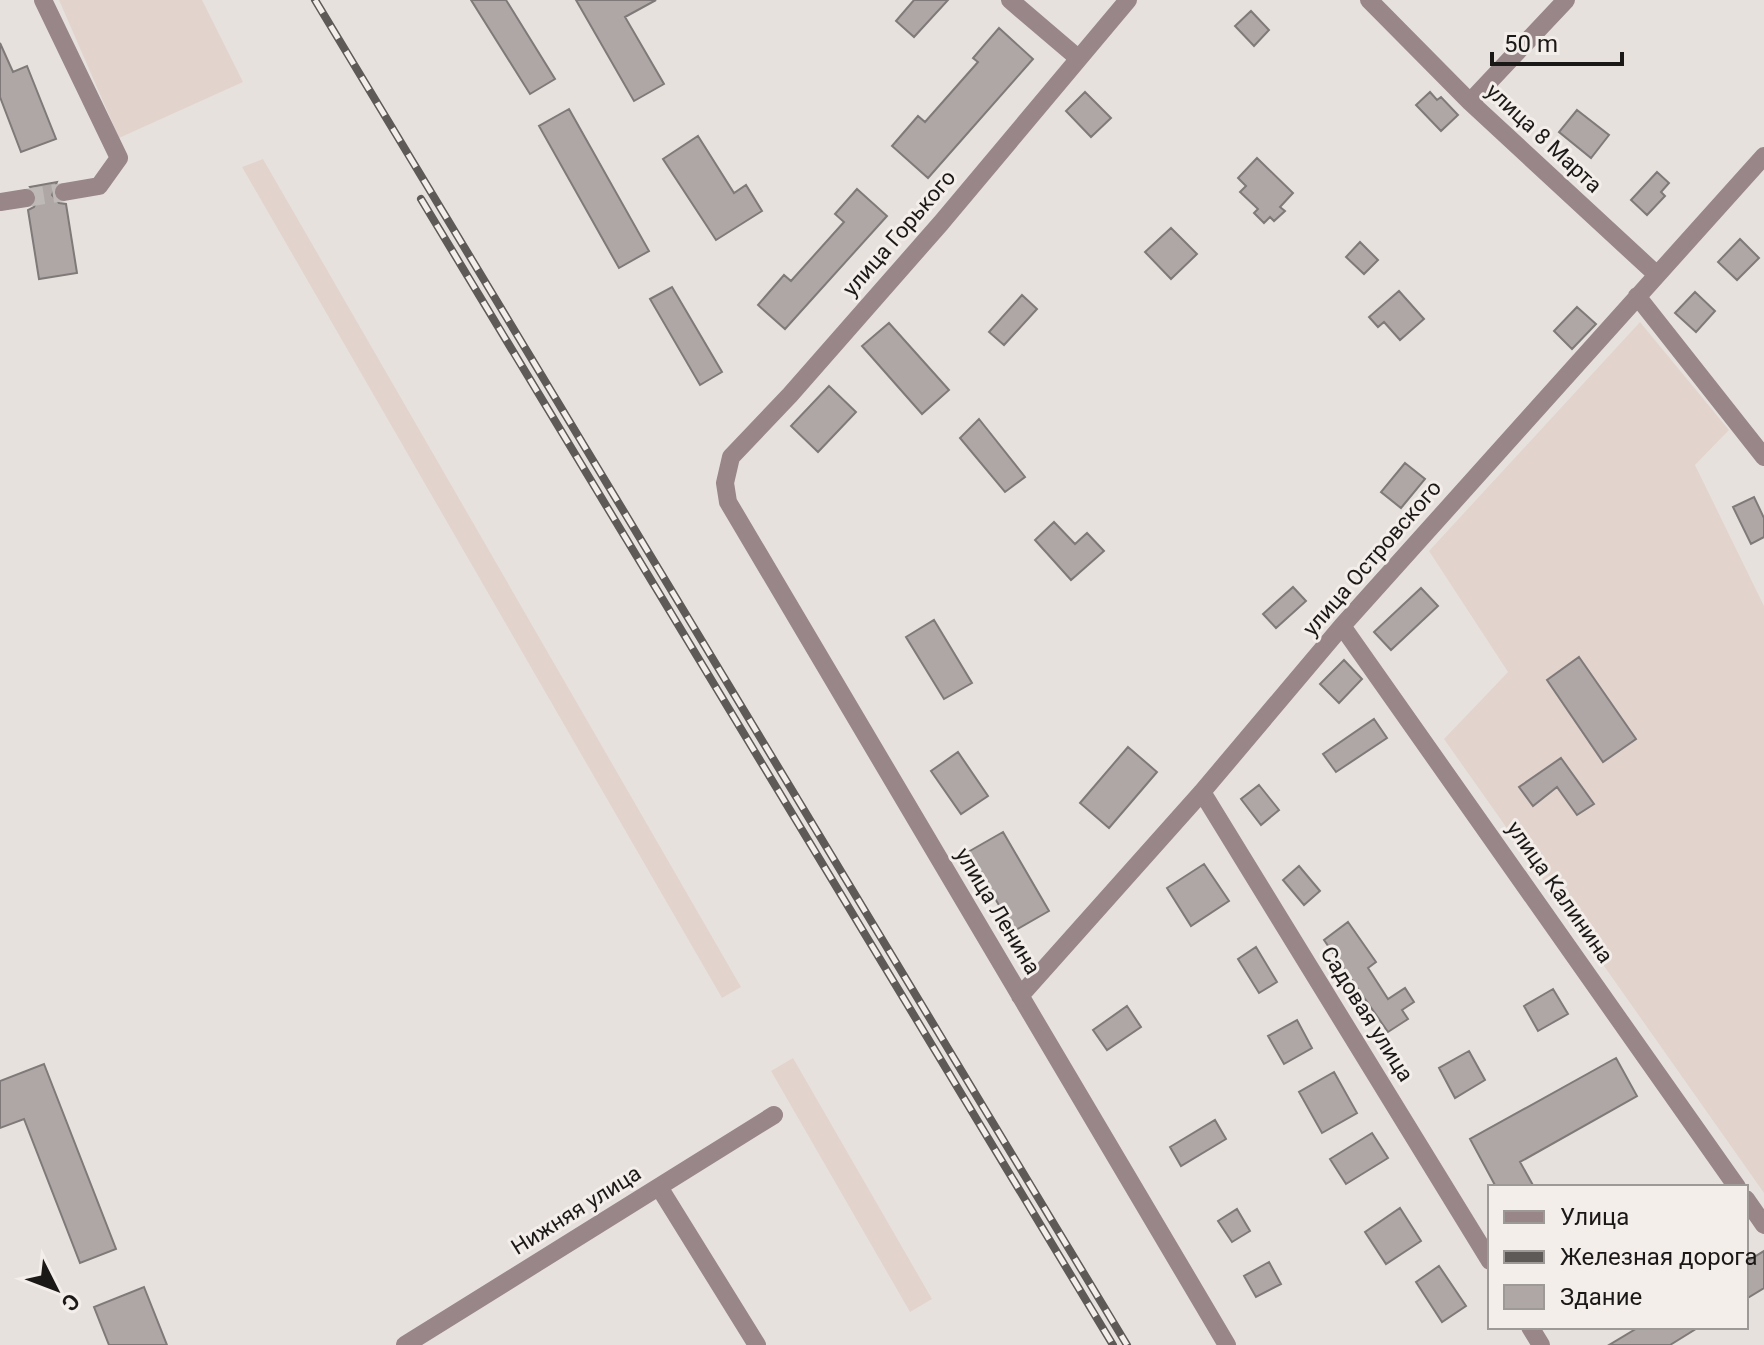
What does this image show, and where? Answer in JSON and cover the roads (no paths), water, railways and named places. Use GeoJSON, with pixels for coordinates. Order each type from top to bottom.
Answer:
{"type":"FeatureCollection","features":[{"type":"Feature","properties":{"kind":"street"},"geometry":{"type":"LineString","coordinates":[[43,0],[119,158],[99,186],[64,192]]}},
{"type":"Feature","properties":{"kind":"street"},"geometry":{"type":"LineString","coordinates":[[1010,0],[1078,58]]}},
{"type":"Feature","properties":{"kind":"street","name":"улица Горького"},"geometry":{"type":"LineString","coordinates":[[728,502],[725,483],[731,457],[834,345],[1128,0]]}},
{"type":"Feature","properties":{"kind":"street","name":"улица 8 Марта"},"geometry":{"type":"LineString","coordinates":[[1369,0],[1470,102],[1656,274]]}},
{"type":"Feature","properties":{"kind":"street"},"geometry":{"type":"LineString","coordinates":[[1470,102],[1566,0]]}},
{"type":"Feature","properties":{"kind":"street","name":"улица Островского"},"geometry":{"type":"LineString","coordinates":[[1020,996],[1202,792],[1342,626],[1764,156]]}},
{"type":"Feature","properties":{"kind":"street"},"geometry":{"type":"LineString","coordinates":[[0,202],[26,198]]}},
{"type":"Feature","properties":{"kind":"street"},"geometry":{"type":"LineString","coordinates":[[1637,296],[1764,457]]}},
{"type":"Feature","properties":{"kind":"street","name":"улица Ленина"},"geometry":{"type":"LineString","coordinates":[[728,502],[1227,1345]]}},
{"type":"Feature","properties":{"kind":"street","name":"улица Калинина"},"geometry":{"type":"LineString","coordinates":[[1342,626],[1736,1185]]}},
{"type":"Feature","properties":{"kind":"street","name":"Садовая улица"},"geometry":{"type":"LineString","coordinates":[[1202,792],[1488,1258]]}},
{"type":"Feature","properties":{"kind":"street","name":"Нижняя улица"},"geometry":{"type":"LineString","coordinates":[[405,1345],[774,1115]]}},
{"type":"Feature","properties":{"kind":"street"},"geometry":{"type":"LineString","coordinates":[[659,1187],[757,1345]]}},
{"type":"Feature","properties":{"kind":"street"},"geometry":{"type":"LineString","coordinates":[[1748,1202],[1764,1225]]}},
{"type":"Feature","properties":{"kind":"tunnel"},"geometry":{"type":"LineString","coordinates":[[26,198],[64,192]]}},
{"type":"Feature","properties":{"kind":"railway"},"geometry":{"type":"LineString","coordinates":[[315,0],[1127,1345]]}},
{"type":"Feature","properties":{"kind":"railway"},"geometry":{"type":"LineString","coordinates":[[421,199],[1113,1345]]}}]}
